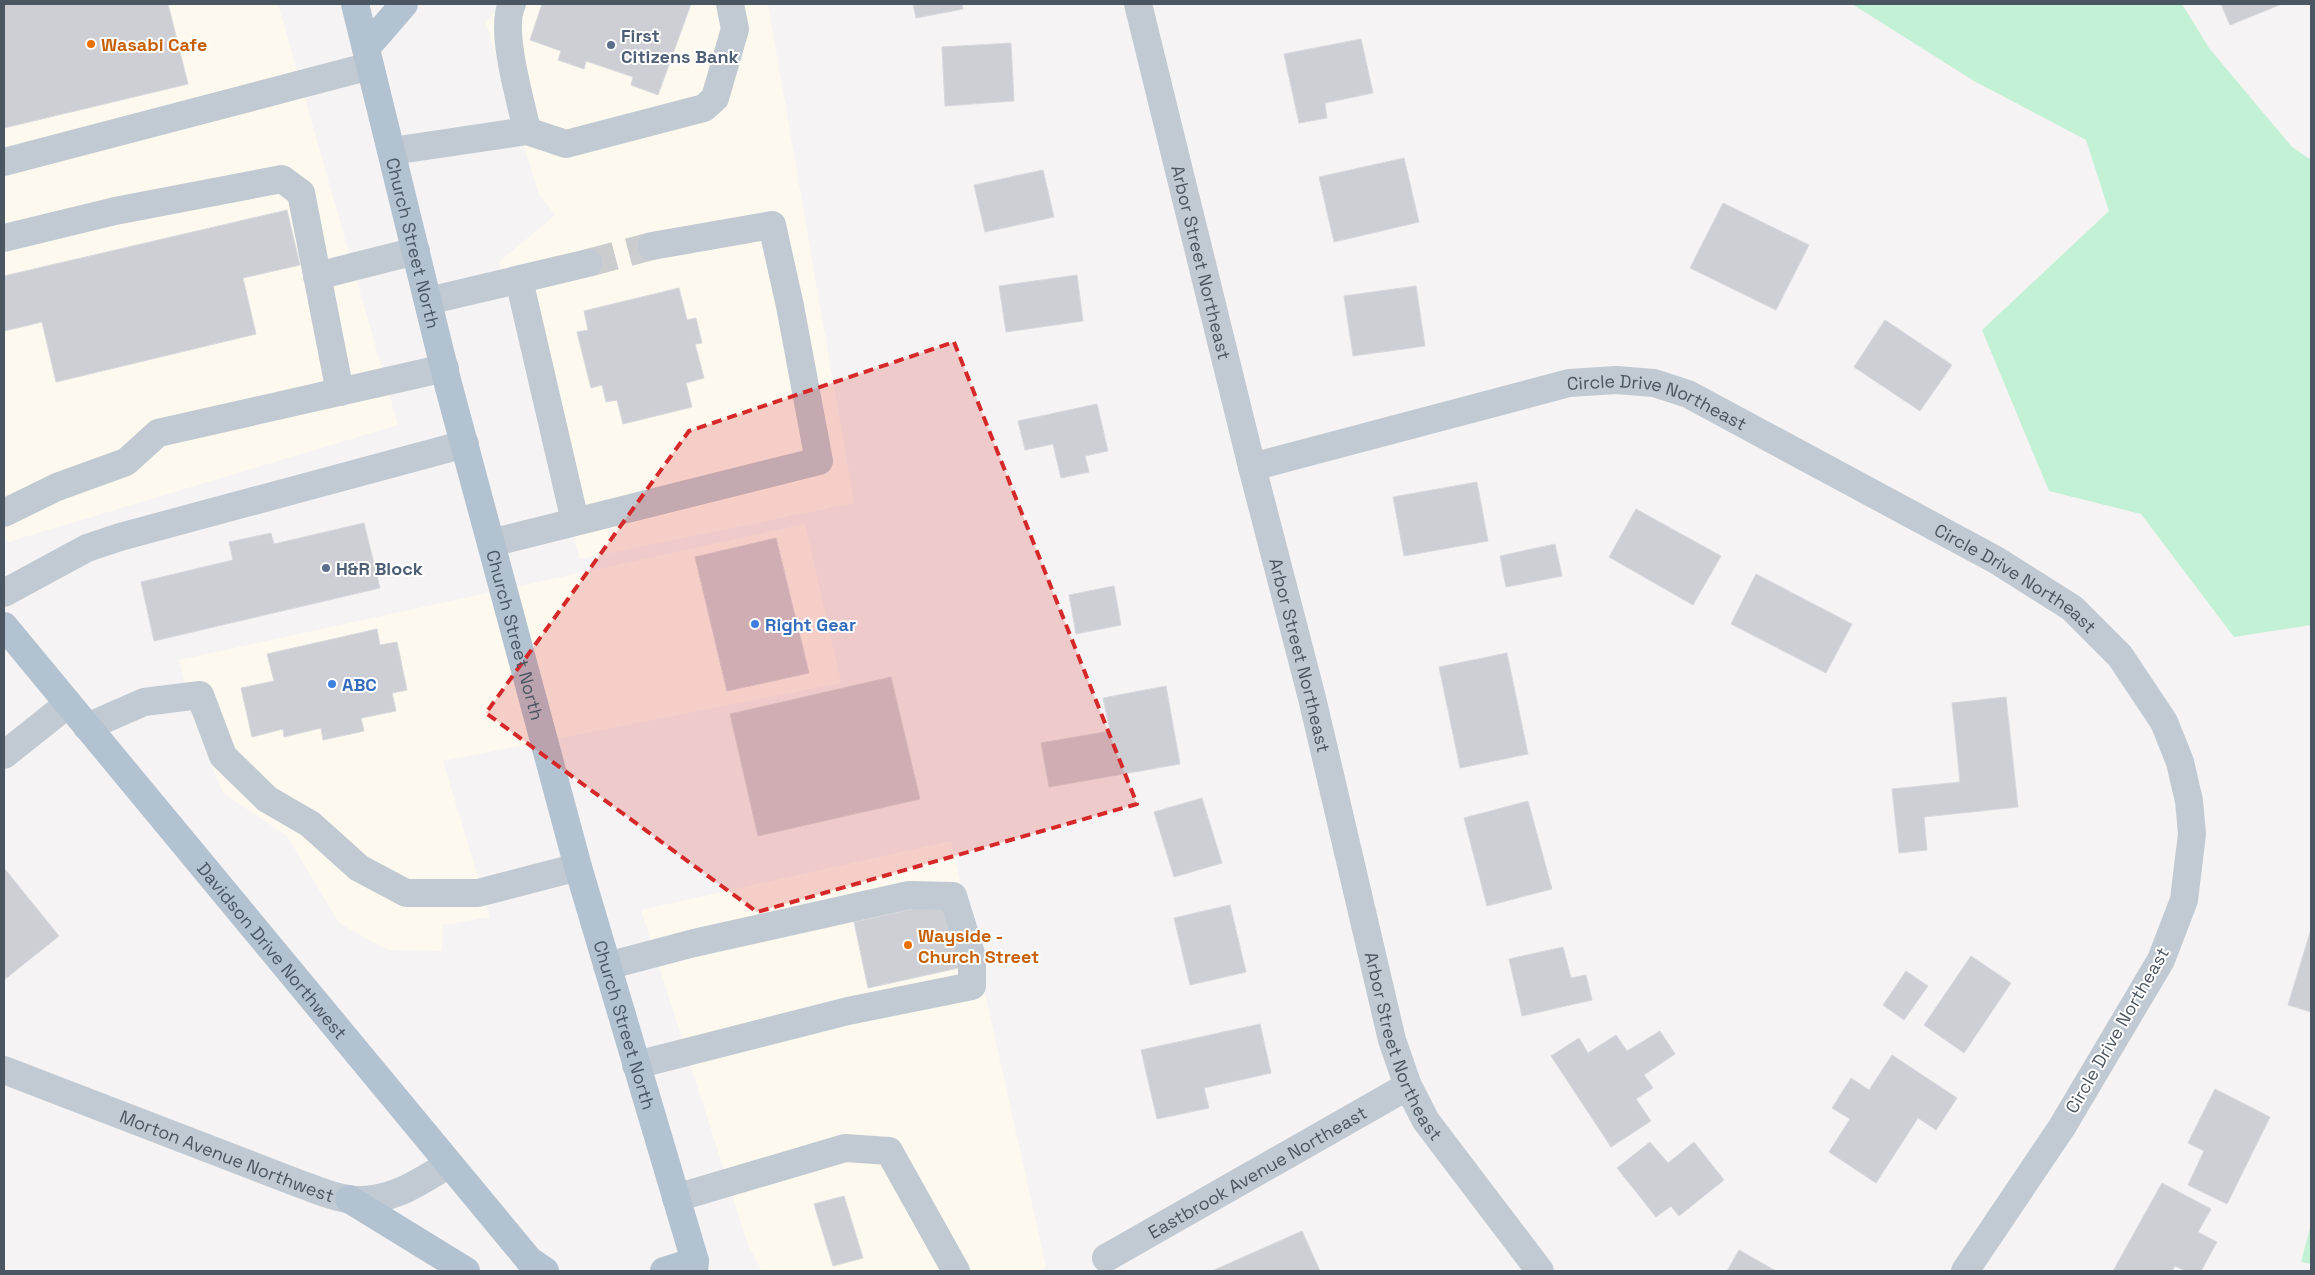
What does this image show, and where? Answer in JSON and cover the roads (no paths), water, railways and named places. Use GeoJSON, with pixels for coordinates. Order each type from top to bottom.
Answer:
{"type":"FeatureCollection","features":[{"type":"Feature","properties":{"kind":"main road","name":"Church Street North"},"geometry":{"type":"LineString","coordinates":[[355,4],[444,368],[578,867],[676,1198],[699,1268]]}},
{"type":"Feature","properties":{"kind":"main road"},"geometry":{"type":"LineString","coordinates":[[368,57],[404,4]]}},
{"type":"Feature","properties":{"kind":"main road","name":"Davidson Drive Northwest"},"geometry":{"type":"LineString","coordinates":[[4,626],[537,1268]]}},
{"type":"Feature","properties":{"kind":"main road"},"geometry":{"type":"LineString","coordinates":[[349,1199],[461,1270]]}},
{"type":"Feature","properties":{"kind":"main road"},"geometry":{"type":"LineString","coordinates":[[664,1271],[699,1268]]}},
{"type":"Feature","properties":{"kind":"street"},"geometry":{"type":"LineString","coordinates":[[512,4],[509,10],[507,37],[527,131]]}},
{"type":"Feature","properties":{"kind":"street"},"geometry":{"type":"LineString","coordinates":[[392,151],[527,131],[566,144],[704,108],[716,98],[735,29],[730,4]]}},
{"type":"Feature","properties":{"kind":"street","name":"Arbor Street Northeast"},"geometry":{"type":"LineString","coordinates":[[1138,4],[1252,467],[1312,698],[1392,1040],[1408,1086],[1426,1121],[1540,1271]]}},
{"type":"Feature","properties":{"kind":"street"},"geometry":{"type":"LineString","coordinates":[[4,162],[224,104],[368,57]]}},
{"type":"Feature","properties":{"kind":"street"},"geometry":{"type":"LineString","coordinates":[[4,238],[115,211],[282,179],[301,193],[340,392]]}},
{"type":"Feature","properties":{"kind":"street"},"geometry":{"type":"LineString","coordinates":[[491,543],[818,461],[790,306],[772,225],[652,246]]}},
{"type":"Feature","properties":{"kind":"street"},"geometry":{"type":"LineString","coordinates":[[317,276],[416,251]]}},
{"type":"Feature","properties":{"kind":"street"},"geometry":{"type":"LineString","coordinates":[[428,301],[588,263]]}},
{"type":"Feature","properties":{"kind":"street"},"geometry":{"type":"LineString","coordinates":[[518,280],[576,521]]}},
{"type":"Feature","properties":{"kind":"street"},"geometry":{"type":"LineString","coordinates":[[8,504],[126,462],[158,434],[444,368]]}},
{"type":"Feature","properties":{"kind":"street","name":"Circle Drive Northeast"},"geometry":{"type":"LineString","coordinates":[[1252,467],[1569,383],[1616,380],[1654,383],[1688,394],[1996,560],[2072,608],[2120,656],[2164,722],[2180,762],[2189,801],[2192,834],[2184,900],[2156,969],[2062,1127],[1964,1271]]}},
{"type":"Feature","properties":{"kind":"street"},"geometry":{"type":"LineString","coordinates":[[4,593],[87,548],[120,537],[465,444]]}},
{"type":"Feature","properties":{"kind":"street"},"geometry":{"type":"LineString","coordinates":[[87,727],[144,702],[200,695],[223,756],[267,798],[310,824],[359,868],[406,893],[478,893],[578,867]]}},
{"type":"Feature","properties":{"kind":"street"},"geometry":{"type":"LineString","coordinates":[[4,755],[68,704]]}},
{"type":"Feature","properties":{"kind":"street"},"geometry":{"type":"LineString","coordinates":[[607,966],[694,943],[909,895],[953,896],[972,957],[972,986],[848,1011],[636,1065]]}},
{"type":"Feature","properties":{"kind":"street","name":"Morton Avenue Northwest"},"geometry":{"type":"LineString","coordinates":[[4,1070],[300,1184],[349,1199],[381,1199],[410,1188],[449,1164]]}},
{"type":"Feature","properties":{"kind":"street","name":"Eastbrook Avenue Northeast"},"geometry":{"type":"LineString","coordinates":[[1106,1258],[1408,1086]]}},
{"type":"Feature","properties":{"kind":"street"},"geometry":{"type":"LineString","coordinates":[[676,1198],[845,1148],[889,1151],[956,1271]]}},
{"type":"Feature","properties":{"kind":"tunnel"},"geometry":{"type":"LineString","coordinates":[[588,263],[652,246]]}},
{"type":"Feature","properties":{"kind":"place","name":"Wasabi Cafe"},"geometry":{"type":"Point","coordinates":[91,44]}},
{"type":"Feature","properties":{"kind":"place","name":"First Citizens Bank"},"geometry":{"type":"Point","coordinates":[611,45]}},
{"type":"Feature","properties":{"kind":"place","name":"H&R Block"},"geometry":{"type":"Point","coordinates":[326,568]}},
{"type":"Feature","properties":{"kind":"place","name":"Right Gear"},"geometry":{"type":"Point","coordinates":[755,624]}},
{"type":"Feature","properties":{"kind":"place","name":"ABC"},"geometry":{"type":"Point","coordinates":[332,684]}},
{"type":"Feature","properties":{"kind":"place","name":"Wayside - Church Street"},"geometry":{"type":"Point","coordinates":[908,945]}}]}
